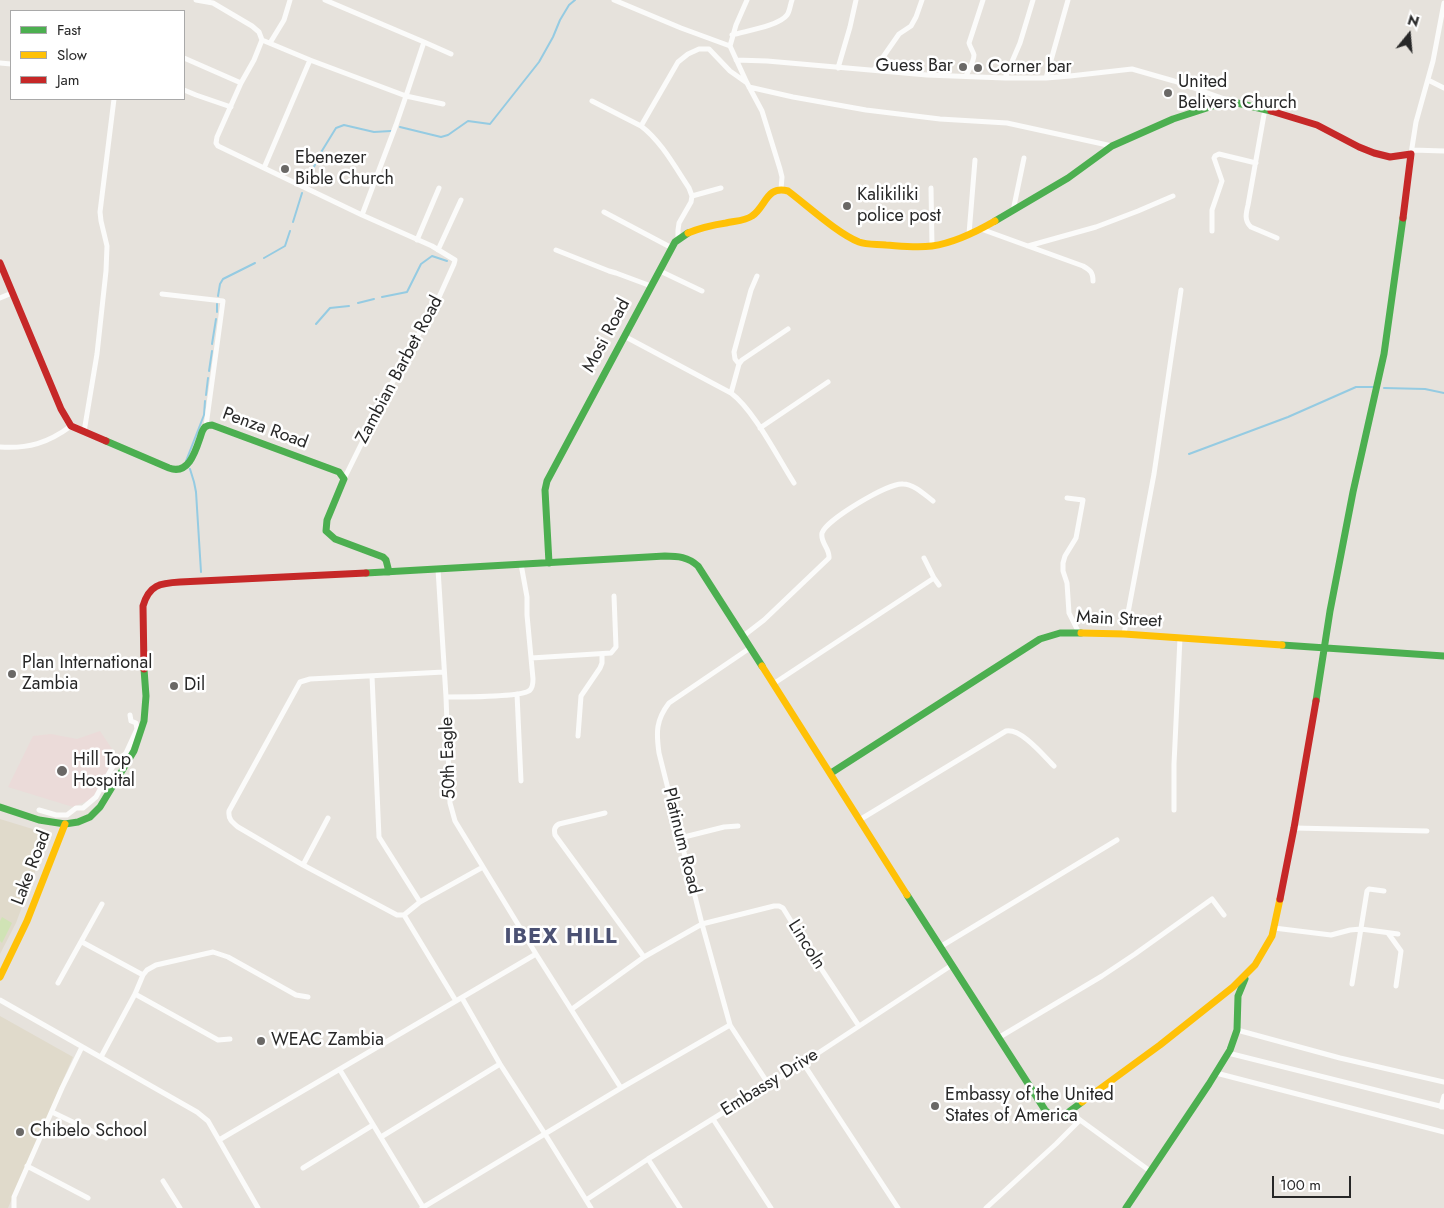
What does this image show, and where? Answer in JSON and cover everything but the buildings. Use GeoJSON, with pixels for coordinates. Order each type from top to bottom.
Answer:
{"type":"FeatureCollection","features":[{"type":"Feature","properties":{"kind":"street"},"geometry":{"type":"LineString","coordinates":[[196,0],[213,3],[226,10],[252,26],[259,32],[262,40],[217,137],[216,143],[218,146],[438,250],[461,200]]}},
{"type":"Feature","properties":{"kind":"street"},"geometry":{"type":"LineString","coordinates":[[270,43],[284,20],[290,0]]}},
{"type":"Feature","properties":{"kind":"street"},"geometry":{"type":"LineString","coordinates":[[325,0],[451,54]]}},
{"type":"Feature","properties":{"kind":"street"},"geometry":{"type":"LineString","coordinates":[[342,7],[345,0]]}},
{"type":"Feature","properties":{"kind":"street"},"geometry":{"type":"LineString","coordinates":[[616,0],[681,28],[730,46]]}},
{"type":"Feature","properties":{"kind":"street"},"geometry":{"type":"LineString","coordinates":[[748,0],[732,35],[730,46],[762,111],[782,177],[781,189]]}},
{"type":"Feature","properties":{"kind":"street"},"geometry":{"type":"LineString","coordinates":[[732,35],[774,24],[781,20],[788,14],[792,0]]}},
{"type":"Feature","properties":{"kind":"street"},"geometry":{"type":"LineString","coordinates":[[838,68],[856,0]]}},
{"type":"Feature","properties":{"kind":"street"},"geometry":{"type":"LineString","coordinates":[[874,70],[899,34],[911,26],[922,0]]}},
{"type":"Feature","properties":{"kind":"street"},"geometry":{"type":"LineString","coordinates":[[966,76],[974,57],[969,43],[984,0]]}},
{"type":"Feature","properties":{"kind":"street"},"geometry":{"type":"LineString","coordinates":[[1005,78],[1020,43],[1033,0]]}},
{"type":"Feature","properties":{"kind":"street"},"geometry":{"type":"LineString","coordinates":[[1046,78],[1068,0]]}},
{"type":"Feature","properties":{"kind":"street"},"geometry":{"type":"LineString","coordinates":[[0,807],[57,824],[85,820],[96,812],[134,751],[141,733],[146,709],[142,617],[144,598],[148,590],[156,586],[167,583],[681,556],[693,561],[698,566],[998,1038],[1050,1116],[1054,1118],[1062,1117],[1175,1034],[1226,993],[1248,972],[1260,957],[1272,936],[1294,828],[1330,611],[1353,492],[1384,354],[1416,122],[1442,28],[1444,5]]}},
{"type":"Feature","properties":{"kind":"street"},"geometry":{"type":"LineString","coordinates":[[262,40],[406,96],[443,104]]}},
{"type":"Feature","properties":{"kind":"street"},"geometry":{"type":"LineString","coordinates":[[362,214],[396,125],[424,42]]}},
{"type":"Feature","properties":{"kind":"street"},"geometry":{"type":"LineString","coordinates":[[641,126],[678,62],[688,54],[699,49],[710,50],[730,71],[748,85],[793,97],[866,110],[940,119],[1007,123],[1112,146]]}},
{"type":"Feature","properties":{"kind":"street"},"geometry":{"type":"LineString","coordinates":[[185,58],[241,83]]}},
{"type":"Feature","properties":{"kind":"street"},"geometry":{"type":"LineString","coordinates":[[264,168],[310,60]]}},
{"type":"Feature","properties":{"kind":"street"},"geometry":{"type":"LineString","coordinates":[[736,60],[1005,78],[1046,78],[1132,69],[1174,81],[1233,102],[1265,109],[1317,125],[1374,153],[1390,157],[1411,152],[1444,151]]}},
{"type":"Feature","properties":{"kind":"street"},"geometry":{"type":"LineString","coordinates":[[1428,80],[1444,88]]}},
{"type":"Feature","properties":{"kind":"street"},"geometry":{"type":"LineString","coordinates":[[185,90],[231,107]]}},
{"type":"Feature","properties":{"kind":"street"},"geometry":{"type":"LineString","coordinates":[[84,432],[97,354],[104,296],[107,246],[100,212],[114,100]]}},
{"type":"Feature","properties":{"kind":"street"},"geometry":{"type":"LineString","coordinates":[[592,101],[641,126],[648,132],[658,142],[689,188],[692,196],[691,202],[680,224],[678,238],[694,230],[752,216],[774,190],[781,189],[788,191],[853,240],[862,243],[912,247],[932,246],[969,234],[1013,211],[1068,178],[1112,146],[1174,119],[1216,105],[1233,102]]}},
{"type":"Feature","properties":{"kind":"street"},"geometry":{"type":"LineString","coordinates":[[1265,109],[1246,220],[1251,227],[1277,238]]}},
{"type":"Feature","properties":{"kind":"street"},"geometry":{"type":"LineString","coordinates":[[1212,231],[1212,210],[1222,181],[1214,158],[1215,156],[1219,154],[1256,163]]}},
{"type":"Feature","properties":{"kind":"street"},"geometry":{"type":"LineString","coordinates":[[1013,211],[1024,158]]}},
{"type":"Feature","properties":{"kind":"street"},"geometry":{"type":"LineString","coordinates":[[969,234],[975,160]]}},
{"type":"Feature","properties":{"kind":"street"},"geometry":{"type":"LineString","coordinates":[[418,240],[439,188]]}},
{"type":"Feature","properties":{"kind":"street"},"geometry":{"type":"LineString","coordinates":[[692,196],[721,188]]}},
{"type":"Feature","properties":{"kind":"street"},"geometry":{"type":"LineString","coordinates":[[931,188],[932,246]]}},
{"type":"Feature","properties":{"kind":"street"},"geometry":{"type":"LineString","coordinates":[[1028,246],[1096,228],[1172,196]]}},
{"type":"Feature","properties":{"kind":"street"},"geometry":{"type":"LineString","coordinates":[[604,212],[672,248]]}},
{"type":"Feature","properties":{"kind":"street"},"geometry":{"type":"LineString","coordinates":[[980,229],[1083,266],[1093,274],[1093,281]]}},
{"type":"Feature","properties":{"kind":"street","name":"Mosi Road"},"geometry":{"type":"LineString","coordinates":[[549,563],[545,490],[547,481],[678,238]]}},
{"type":"Feature","properties":{"kind":"street","name":"Zambian Barbet Road"},"geometry":{"type":"LineString","coordinates":[[344,479],[404,360],[440,295],[454,264],[455,260],[438,250]]}},
{"type":"Feature","properties":{"kind":"street"},"geometry":{"type":"LineString","coordinates":[[556,250],[651,286]]}},
{"type":"Feature","properties":{"kind":"street"},"geometry":{"type":"LineString","coordinates":[[0,263],[60,409],[71,426],[48,440],[34,445],[0,447]]}},
{"type":"Feature","properties":{"kind":"street"},"geometry":{"type":"LineString","coordinates":[[660,270],[702,291]]}},
{"type":"Feature","properties":{"kind":"street"},"geometry":{"type":"LineString","coordinates":[[739,364],[735,359],[734,352],[751,290],[757,276]]}},
{"type":"Feature","properties":{"kind":"street"},"geometry":{"type":"LineString","coordinates":[[1124,634],[1154,474],[1181,290]]}},
{"type":"Feature","properties":{"kind":"street"},"geometry":{"type":"LineString","coordinates":[[0,298],[12,293]]}},
{"type":"Feature","properties":{"kind":"street"},"geometry":{"type":"LineString","coordinates":[[162,294],[223,301],[206,426]]}},
{"type":"Feature","properties":{"kind":"street"},"geometry":{"type":"LineString","coordinates":[[731,393],[739,364],[742,360],[788,329]]}},
{"type":"Feature","properties":{"kind":"street"},"geometry":{"type":"LineString","coordinates":[[624,336],[738,398],[760,428],[794,483]]}},
{"type":"Feature","properties":{"kind":"street"},"geometry":{"type":"LineString","coordinates":[[760,428],[828,382]]}},
{"type":"Feature","properties":{"kind":"street","name":"Penza Road"},"geometry":{"type":"LineString","coordinates":[[71,426],[177,470],[184,468],[189,463],[203,429],[209,425],[220,427],[339,472],[344,479]]}},
{"type":"Feature","properties":{"kind":"street"},"geometry":{"type":"LineString","coordinates":[[344,479],[328,520],[326,531],[335,539],[383,557],[386,560],[389,572]]}},
{"type":"Feature","properties":{"kind":"street"},"geometry":{"type":"LineString","coordinates":[[742,636],[764,620],[829,558],[829,553],[822,541],[822,533],[837,518],[877,492],[899,484],[912,486],[933,501]]}},
{"type":"Feature","properties":{"kind":"street"},"geometry":{"type":"LineString","coordinates":[[1067,498],[1083,500],[1076,538],[1063,563],[1063,571],[1067,583],[1069,613],[1078,633]]}},
{"type":"Feature","properties":{"kind":"street"},"geometry":{"type":"LineString","coordinates":[[924,558],[939,585]]}},
{"type":"Feature","properties":{"kind":"street"},"geometry":{"type":"LineString","coordinates":[[446,697],[517,694],[529,692],[532,688],[533,679],[527,616],[528,597],[521,564]]}},
{"type":"Feature","properties":{"kind":"street","name":"50th Eagle"},"geometry":{"type":"LineString","coordinates":[[438,570],[451,809],[455,822],[621,1088]]}},
{"type":"Feature","properties":{"kind":"street"},"geometry":{"type":"LineString","coordinates":[[773,684],[934,578]]}},
{"type":"Feature","properties":{"kind":"street"},"geometry":{"type":"LineString","coordinates":[[531,658],[611,653],[616,647],[614,596]]}},
{"type":"Feature","properties":{"kind":"street","name":"Main Street"},"geometry":{"type":"LineString","coordinates":[[831,773],[1040,639],[1060,633],[1124,634],[1444,656]]}},
{"type":"Feature","properties":{"kind":"street"},"geometry":{"type":"LineString","coordinates":[[1174,810],[1174,764],[1180,638]]}},
{"type":"Feature","properties":{"kind":"street","name":"Platinum Road"},"geometry":{"type":"LineString","coordinates":[[750,648],[669,703],[661,713],[657,741],[658,753],[730,1025],[769,1085]]}},
{"type":"Feature","properties":{"kind":"street"},"geometry":{"type":"LineString","coordinates":[[578,736],[580,696],[600,668],[602,654]]}},
{"type":"Feature","properties":{"kind":"street"},"geometry":{"type":"LineString","coordinates":[[444,672],[310,679],[300,682],[228,816],[230,821],[238,827],[303,865],[397,915],[404,914],[420,902],[483,866]]}},
{"type":"Feature","properties":{"kind":"street"},"geometry":{"type":"LineString","coordinates":[[372,676],[379,837],[420,902]]}},
{"type":"Feature","properties":{"kind":"street"},"geometry":{"type":"LineString","coordinates":[[517,694],[521,781]]}},
{"type":"Feature","properties":{"kind":"street"},"geometry":{"type":"LineString","coordinates":[[39,810],[56,815],[67,815],[76,808],[83,808],[96,797],[113,766],[126,752],[137,729],[136,724],[131,721],[130,715]]}},
{"type":"Feature","properties":{"kind":"street"},"geometry":{"type":"LineString","coordinates":[[861,820],[1006,730],[1014,731],[1023,736],[1054,766]]}},
{"type":"Feature","properties":{"kind":"street"},"geometry":{"type":"LineString","coordinates":[[606,813],[559,824],[555,827],[555,835],[644,956]]}},
{"type":"Feature","properties":{"kind":"street"},"geometry":{"type":"LineString","coordinates":[[303,865],[328,818]]}},
{"type":"Feature","properties":{"kind":"street","name":"Lake Road"},"geometry":{"type":"LineString","coordinates":[[0,977],[30,915],[65,824]]}},
{"type":"Feature","properties":{"kind":"street"},"geometry":{"type":"LineString","coordinates":[[680,838],[724,827],[738,826]]}},
{"type":"Feature","properties":{"kind":"street"},"geometry":{"type":"LineString","coordinates":[[1294,828],[1427,831]]}},
{"type":"Feature","properties":{"kind":"street"},"geometry":{"type":"LineString","coordinates":[[940,947],[1117,840]]}},
{"type":"Feature","properties":{"kind":"street"},"geometry":{"type":"LineString","coordinates":[[1352,984],[1368,890],[1384,891]]}},
{"type":"Feature","properties":{"kind":"street"},"geometry":{"type":"LineString","coordinates":[[998,1038],[1102,976],[1212,899],[1224,915]]}},
{"type":"Feature","properties":{"kind":"street"},"geometry":{"type":"LineString","coordinates":[[58,983],[102,904]]}},
{"type":"Feature","properties":{"kind":"street","name":"Lincoln"},"geometry":{"type":"LineString","coordinates":[[702,924],[774,906],[783,908],[859,1026]]}},
{"type":"Feature","properties":{"kind":"street"},"geometry":{"type":"LineString","coordinates":[[404,914],[456,1001]]}},
{"type":"Feature","properties":{"kind":"street"},"geometry":{"type":"LineString","coordinates":[[572,1009],[644,956],[702,924]]}},
{"type":"Feature","properties":{"kind":"street"},"geometry":{"type":"LineString","coordinates":[[1274,928],[1331,935],[1345,930],[1361,929],[1398,934]]}},
{"type":"Feature","properties":{"kind":"street"},"geometry":{"type":"LineString","coordinates":[[1388,933],[1401,951],[1396,986]]}},
{"type":"Feature","properties":{"kind":"street"},"geometry":{"type":"LineString","coordinates":[[82,942],[143,975]]}},
{"type":"Feature","properties":{"kind":"street"},"geometry":{"type":"LineString","coordinates":[[101,1057],[135,994],[143,975],[147,970],[156,965],[213,952],[228,957],[296,996],[308,997]]}},
{"type":"Feature","properties":{"kind":"street"},"geometry":{"type":"LineString","coordinates":[[219,1140],[536,954]]}},
{"type":"Feature","properties":{"kind":"street","name":"Embassy Drive"},"geometry":{"type":"LineString","coordinates":[[586,1200],[648,1159],[769,1085],[952,965]]}},
{"type":"Feature","properties":{"kind":"street"},"geometry":{"type":"LineString","coordinates":[[1126,1208],[1216,1074],[1228,1053],[1236,1030],[1238,1000],[1242,983],[1248,972]]}},
{"type":"Feature","properties":{"kind":"street"},"geometry":{"type":"LineString","coordinates":[[1226,993],[1233,995],[1238,1000]]}},
{"type":"Feature","properties":{"kind":"street"},"geometry":{"type":"LineString","coordinates":[[135,994],[218,1040],[230,1039]]}},
{"type":"Feature","properties":{"kind":"street"},"geometry":{"type":"LineString","coordinates":[[462,998],[500,1064],[591,1208]]}},
{"type":"Feature","properties":{"kind":"street"},"geometry":{"type":"LineString","coordinates":[[0,1000],[197,1112],[208,1121],[258,1208]]}},
{"type":"Feature","properties":{"kind":"street"},"geometry":{"type":"LineString","coordinates":[[340,1070],[422,1208],[621,1088],[730,1025]]}},
{"type":"Feature","properties":{"kind":"street"},"geometry":{"type":"LineString","coordinates":[[1236,1030],[1340,1058],[1444,1082]]}},
{"type":"Feature","properties":{"kind":"street"},"geometry":{"type":"LineString","coordinates":[[14,1208],[14,1197],[27,1166],[82,1047]]}},
{"type":"Feature","properties":{"kind":"street"},"geometry":{"type":"LineString","coordinates":[[1228,1053],[1442,1107],[1444,1096]]}},
{"type":"Feature","properties":{"kind":"street"},"geometry":{"type":"LineString","coordinates":[[803,1063],[898,1208]]}},
{"type":"Feature","properties":{"kind":"street"},"geometry":{"type":"LineString","coordinates":[[381,1137],[500,1064]]}},
{"type":"Feature","properties":{"kind":"street"},"geometry":{"type":"LineString","coordinates":[[1216,1074],[1444,1132]]}},
{"type":"Feature","properties":{"kind":"street"},"geometry":{"type":"LineString","coordinates":[[1070,1111],[1150,1171]]}},
{"type":"Feature","properties":{"kind":"street"},"geometry":{"type":"LineString","coordinates":[[52,1112],[106,1138]]}},
{"type":"Feature","properties":{"kind":"street"},"geometry":{"type":"LineString","coordinates":[[713,1119],[771,1208]]}},
{"type":"Feature","properties":{"kind":"street"},"geometry":{"type":"LineString","coordinates":[[986,1208],[1080,1120]]}},
{"type":"Feature","properties":{"kind":"street"},"geometry":{"type":"LineString","coordinates":[[303,1168],[373,1125]]}},
{"type":"Feature","properties":{"kind":"street"},"geometry":{"type":"LineString","coordinates":[[648,1159],[680,1208]]}},
{"type":"Feature","properties":{"kind":"street"},"geometry":{"type":"LineString","coordinates":[[27,1166],[88,1198]]}},
{"type":"Feature","properties":{"kind":"street"},"geometry":{"type":"LineString","coordinates":[[163,1181],[180,1208]]}},
{"type":"Feature","properties":{"kind":"shaded area","name":"Hill Top Hospital"},"geometry":{"type":"Polygon","coordinates":[[[100,731],[116,755],[92,799],[73,807],[8,787],[33,736],[51,734],[77,739],[100,731]]]}},
{"type":"Feature","properties":{"kind":"shaded area"},"geometry":{"type":"Polygon","coordinates":[[[0,819],[49,834],[16,923],[0,954],[0,819]]]}},
{"type":"Feature","properties":{"kind":"shaded area","name":"Chibelo School"},"geometry":{"type":"Polygon","coordinates":[[[0,1016],[73,1057],[8,1208],[0,1208],[0,1016]]]}},
{"type":"Feature","properties":{"kind":"green space"},"geometry":{"type":"Polygon","coordinates":[[[2,917],[12,923],[2,943],[0,941],[0,921],[2,917]]]}},
{"type":"Feature","properties":{"kind":"waterway"},"geometry":{"type":"LineString","coordinates":[[400,127],[441,137],[448,135],[468,121],[490,124],[539,62],[560,20],[569,5],[575,0]]}},
{"type":"Feature","properties":{"kind":"waterway"},"geometry":{"type":"LineString","coordinates":[[305,186],[320,154],[336,128],[344,125],[374,132],[391,131]]}},
{"type":"Feature","properties":{"kind":"waterway"},"geometry":{"type":"LineString","coordinates":[[293,222],[302,193]]}},
{"type":"Feature","properties":{"kind":"waterway"},"geometry":{"type":"LineString","coordinates":[[264,258],[285,246],[290,231]]}},
{"type":"Feature","properties":{"kind":"waterway"},"geometry":{"type":"LineString","coordinates":[[382,297],[407,292],[421,264],[432,256],[447,261]]}},
{"type":"Feature","properties":{"kind":"waterway"},"geometry":{"type":"LineString","coordinates":[[218,296],[223,279],[255,263]]}},
{"type":"Feature","properties":{"kind":"waterway"},"geometry":{"type":"LineString","coordinates":[[358,303],[374,299]]}},
{"type":"Feature","properties":{"kind":"waterway"},"geometry":{"type":"LineString","coordinates":[[217,304],[217,312]]}},
{"type":"Feature","properties":{"kind":"waterway"},"geometry":{"type":"LineString","coordinates":[[316,324],[330,308],[349,306]]}},
{"type":"Feature","properties":{"kind":"waterway"},"geometry":{"type":"LineString","coordinates":[[212,344],[216,319]]}},
{"type":"Feature","properties":{"kind":"waterway"},"geometry":{"type":"LineString","coordinates":[[209,371],[212,351]]}},
{"type":"Feature","properties":{"kind":"waterway"},"geometry":{"type":"LineString","coordinates":[[206,395],[208,378]]}},
{"type":"Feature","properties":{"kind":"waterway"},"geometry":{"type":"LineString","coordinates":[[1189,454],[1288,417],[1356,387],[1373,387]]}},
{"type":"Feature","properties":{"kind":"waterway"},"geometry":{"type":"LineString","coordinates":[[1384,388],[1425,389],[1444,393]]}},
{"type":"Feature","properties":{"kind":"waterway"},"geometry":{"type":"LineString","coordinates":[[186,461],[204,415],[205,401]]}},
{"type":"Feature","properties":{"kind":"waterway"},"geometry":{"type":"LineString","coordinates":[[190,469],[196,492],[201,572]]}},
{"type":"Feature","properties":{"kind":"traffic: fast"},"geometry":{"type":"LineString","coordinates":[[995,221],[1068,178],[1112,146],[1173,119],[1216,105],[1233,102],[1271,111]]}},
{"type":"Feature","properties":{"kind":"traffic: fast"},"geometry":{"type":"LineString","coordinates":[[1316,701],[1330,611],[1353,492],[1384,354],[1403,218]]}},
{"type":"Feature","properties":{"kind":"traffic: fast"},"geometry":{"type":"LineString","coordinates":[[549,563],[545,490],[547,481],[675,242],[688,233]]}},
{"type":"Feature","properties":{"kind":"traffic: fast"},"geometry":{"type":"LineString","coordinates":[[106,441],[169,468],[176,469],[186,466],[196,450],[203,430],[205,427],[212,425],[339,472],[344,479],[327,520],[326,531],[335,539],[383,557],[386,560],[389,572]]}},
{"type":"Feature","properties":{"kind":"traffic: fast"},"geometry":{"type":"LineString","coordinates":[[366,573],[665,556],[683,558],[698,566],[762,666]]}},
{"type":"Feature","properties":{"kind":"traffic: fast"},"geometry":{"type":"LineString","coordinates":[[831,773],[1040,639],[1060,633],[1081,633]]}},
{"type":"Feature","properties":{"kind":"traffic: fast"},"geometry":{"type":"LineString","coordinates":[[1282,645],[1444,656]]}},
{"type":"Feature","properties":{"kind":"traffic: fast"},"geometry":{"type":"LineString","coordinates":[[0,807],[39,820],[65,824],[78,822],[90,817],[100,807],[134,751],[144,721],[146,696],[144,669]]}},
{"type":"Feature","properties":{"kind":"traffic: fast"},"geometry":{"type":"LineString","coordinates":[[907,895],[1045,1110],[1054,1118],[1062,1117],[1082,1102]]}},
{"type":"Feature","properties":{"kind":"traffic: fast"},"geometry":{"type":"LineString","coordinates":[[1126,1208],[1230,1050],[1237,1030],[1238,996],[1245,979]]}},
{"type":"Feature","properties":{"kind":"traffic: slow"},"geometry":{"type":"LineString","coordinates":[[688,233],[749,218],[757,212],[771,194],[781,190],[788,191],[850,238],[865,244],[909,247],[932,246],[965,236],[995,221]]}},
{"type":"Feature","properties":{"kind":"traffic: slow"},"geometry":{"type":"LineString","coordinates":[[1081,633],[1124,634],[1282,645]]}},
{"type":"Feature","properties":{"kind":"traffic: slow"},"geometry":{"type":"LineString","coordinates":[[762,666],[907,895]]}},
{"type":"Feature","properties":{"kind":"traffic: slow"},"geometry":{"type":"LineString","coordinates":[[0,977],[27,921],[65,824]]}},
{"type":"Feature","properties":{"kind":"traffic: slow"},"geometry":{"type":"LineString","coordinates":[[1082,1102],[1160,1045],[1233,987],[1255,965],[1272,936],[1280,899]]}},
{"type":"Feature","properties":{"kind":"traffic: jam"},"geometry":{"type":"LineString","coordinates":[[1271,111],[1317,125],[1374,153],[1390,157],[1411,154],[1403,218]]}},
{"type":"Feature","properties":{"kind":"traffic: jam"},"geometry":{"type":"LineString","coordinates":[[0,263],[61,409],[71,426],[106,441]]}},
{"type":"Feature","properties":{"kind":"traffic: jam"},"geometry":{"type":"LineString","coordinates":[[144,669],[143,606],[148,594],[156,586],[180,582],[366,573]]}},
{"type":"Feature","properties":{"kind":"traffic: jam"},"geometry":{"type":"LineString","coordinates":[[1280,899],[1316,701]]}},
{"type":"Feature","properties":{"kind":"place","name":"Guess Bar"},"geometry":{"type":"Point","coordinates":[963,67]}},
{"type":"Feature","properties":{"kind":"place","name":"Corner bar"},"geometry":{"type":"Point","coordinates":[978,68]}},
{"type":"Feature","properties":{"kind":"place","name":"United Belivers Church"},"geometry":{"type":"Point","coordinates":[1168,93]}},
{"type":"Feature","properties":{"kind":"place","name":"Ebenezer Bible Church"},"geometry":{"type":"Point","coordinates":[285,169]}},
{"type":"Feature","properties":{"kind":"place","name":"Kalikiliki police post"},"geometry":{"type":"Point","coordinates":[847,206]}},
{"type":"Feature","properties":{"kind":"place","name":"Plan International Zambia"},"geometry":{"type":"Point","coordinates":[12,674]}},
{"type":"Feature","properties":{"kind":"place","name":"Dil"},"geometry":{"type":"Point","coordinates":[174,686]}},
{"type":"Feature","properties":{"kind":"place","name":"Hill Top Hospital"},"geometry":{"type":"Point","coordinates":[62,771]}},
{"type":"Feature","properties":{"kind":"place","name":"WEAC Zambia"},"geometry":{"type":"Point","coordinates":[261,1041]}},
{"type":"Feature","properties":{"kind":"place","name":"Embassy of the United States of America"},"geometry":{"type":"Point","coordinates":[935,1106]}},
{"type":"Feature","properties":{"kind":"place","name":"Chibelo School"},"geometry":{"type":"Point","coordinates":[20,1132]}},
{"type":"Feature","properties":{"kind":"district","name":"IBEX HILL"},"geometry":{"type":"Point","coordinates":[561,938]}}]}
